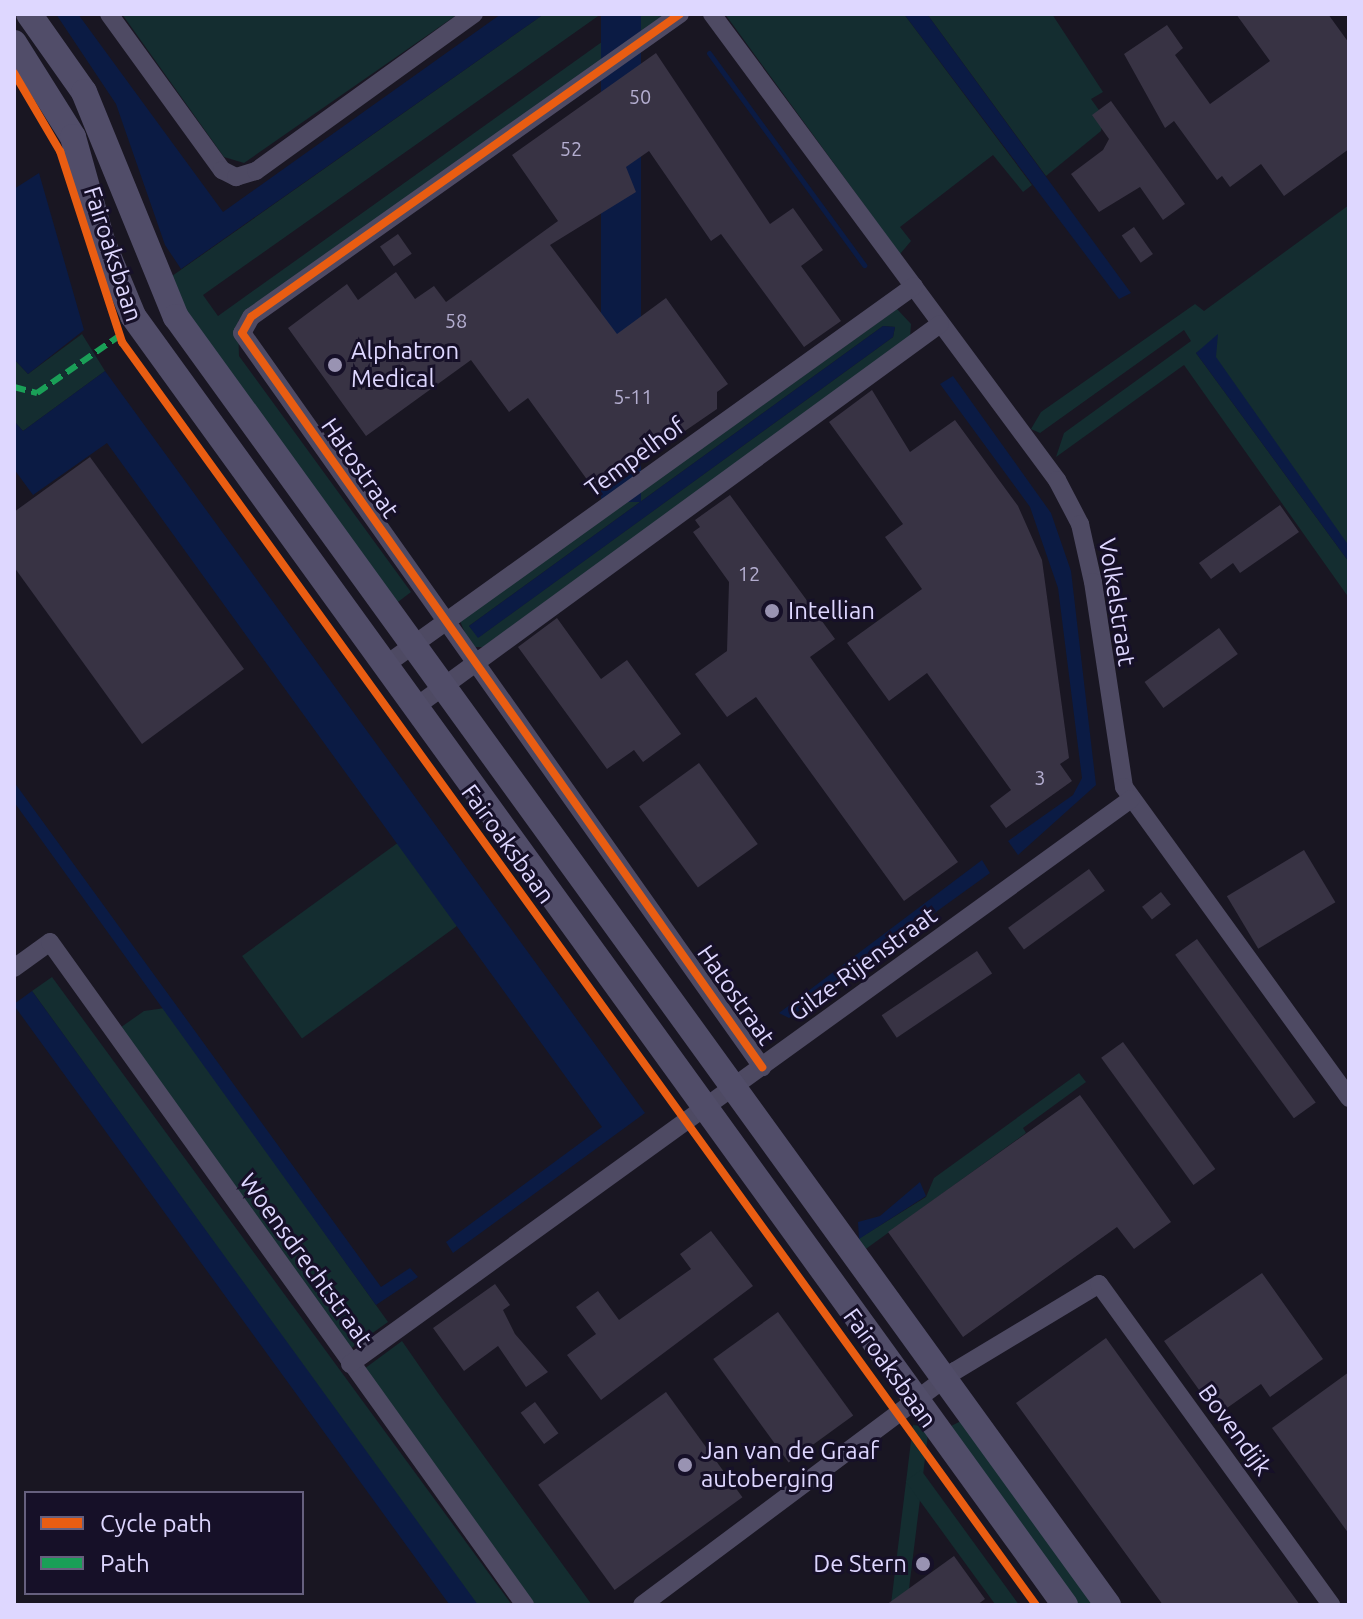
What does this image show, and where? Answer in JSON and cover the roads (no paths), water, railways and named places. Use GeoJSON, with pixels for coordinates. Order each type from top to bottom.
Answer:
{"type":"FeatureCollection","features":[{"type":"Feature","properties":{"kind":"main road","name":"Fairoaksbaan"},"geometry":{"type":"LineString","coordinates":[[29,14],[84,92],[176,317],[1108,1605]]}},
{"type":"Feature","properties":{"kind":"main road","name":"Fairoaksbaan"},"geometry":{"type":"LineString","coordinates":[[14,43],[73,137],[102,241],[133,316],[1065,1605]]}},
{"type":"Feature","properties":{"kind":"street"},"geometry":{"type":"LineString","coordinates":[[109,14],[222,170],[236,177],[256,171],[474,14]]}},
{"type":"Feature","properties":{"kind":"street","name":"Hatostraat"},"geometry":{"type":"LineString","coordinates":[[680,14],[251,317],[242,333],[443,623],[762,1067]]}},
{"type":"Feature","properties":{"kind":"street","name":"Volkelstraat"},"geometry":{"type":"LineString","coordinates":[[712,14],[1033,445],[1080,524],[1115,753],[1131,799],[1349,1098]]}},
{"type":"Feature","properties":{"kind":"street","name":"Tempelhof"},"geometry":{"type":"LineString","coordinates":[[384,666],[914,286]]}},
{"type":"Feature","properties":{"kind":"street"},"geometry":{"type":"LineString","coordinates":[[414,708],[940,324]]}},
{"type":"Feature","properties":{"kind":"street","name":"Gilze-Rijenstraat"},"geometry":{"type":"LineString","coordinates":[[350,1364],[1131,799]]}},
{"type":"Feature","properties":{"kind":"street","name":"Woensdrechtstraat"},"geometry":{"type":"LineString","coordinates":[[14,968],[50,942],[525,1605]]}},
{"type":"Feature","properties":{"kind":"street","name":"Bovendijk"},"geometry":{"type":"LineString","coordinates":[[946,1379],[1099,1284],[1331,1605]]}},
{"type":"Feature","properties":{"kind":"street"},"geometry":{"type":"LineString","coordinates":[[642,1605],[946,1379]]}},
{"type":"Feature","properties":{"kind":"water"},"geometry":{"type":"Polygon","coordinates":[[[56,14],[78,14],[223,212],[501,14],[544,14],[181,269],[165,245],[116,104],[56,14]]]}},
{"type":"Feature","properties":{"kind":"water"},"geometry":{"type":"Polygon","coordinates":[[[601,14],[641,14],[641,502],[601,502],[601,14]]]}},
{"type":"Feature","properties":{"kind":"water"},"geometry":{"type":"Polygon","coordinates":[[[904,14],[927,14],[1131,293],[1119,299],[904,14]]]}},
{"type":"Feature","properties":{"kind":"water"},"geometry":{"type":"Polygon","coordinates":[[[39,173],[84,330],[28,374],[14,359],[14,189],[39,173]]]}},
{"type":"Feature","properties":{"kind":"water"},"geometry":{"type":"Polygon","coordinates":[[[883,326],[895,327],[893,337],[478,638],[469,626],[883,326]]]}},
{"type":"Feature","properties":{"kind":"water"},"geometry":{"type":"Polygon","coordinates":[[[1218,334],[1216,357],[1349,546],[1349,562],[1196,353],[1218,334]]]}},
{"type":"Feature","properties":{"kind":"water"},"geometry":{"type":"Polygon","coordinates":[[[105,371],[645,1113],[453,1253],[446,1242],[602,1127],[107,443],[33,495],[14,469],[14,421],[23,431],[105,371]]]}},
{"type":"Feature","properties":{"kind":"water"},"geometry":{"type":"Polygon","coordinates":[[[953,376],[1051,513],[1071,571],[1096,785],[1018,855],[1008,841],[1073,795],[1082,778],[1058,588],[1030,507],[940,384],[953,376]]]}},
{"type":"Feature","properties":{"kind":"water"},"geometry":{"type":"Polygon","coordinates":[[[14,782],[381,1287],[410,1268],[418,1277],[376,1305],[14,802],[14,782]]]}},
{"type":"Feature","properties":{"kind":"water"},"geometry":{"type":"Polygon","coordinates":[[[982,860],[990,873],[789,1018],[779,1013],[982,860]]]}},
{"type":"Feature","properties":{"kind":"water"},"geometry":{"type":"Polygon","coordinates":[[[32,991],[478,1604],[450,1605],[14,1004],[32,991]]]}},
{"type":"Feature","properties":{"kind":"water"},"geometry":{"type":"Polygon","coordinates":[[[920,1182],[926,1196],[859,1239],[858,1222],[880,1216],[920,1182]]]}},
{"type":"Feature","properties":{"kind":"waterway"},"geometry":{"type":"LineString","coordinates":[[709,53],[864,265]]}},
{"type":"Feature","properties":{"kind":"place","name":"Alphatron Medical"},"geometry":{"type":"Point","coordinates":[335,365]}},
{"type":"Feature","properties":{"kind":"place","name":"Intellian"},"geometry":{"type":"Point","coordinates":[772,611]}},
{"type":"Feature","properties":{"kind":"place","name":"Jan van de Graaf autoberging"},"geometry":{"type":"Point","coordinates":[685,1465]}},
{"type":"Feature","properties":{"kind":"place","name":"De Stern"},"geometry":{"type":"Point","coordinates":[923,1564]}}]}
